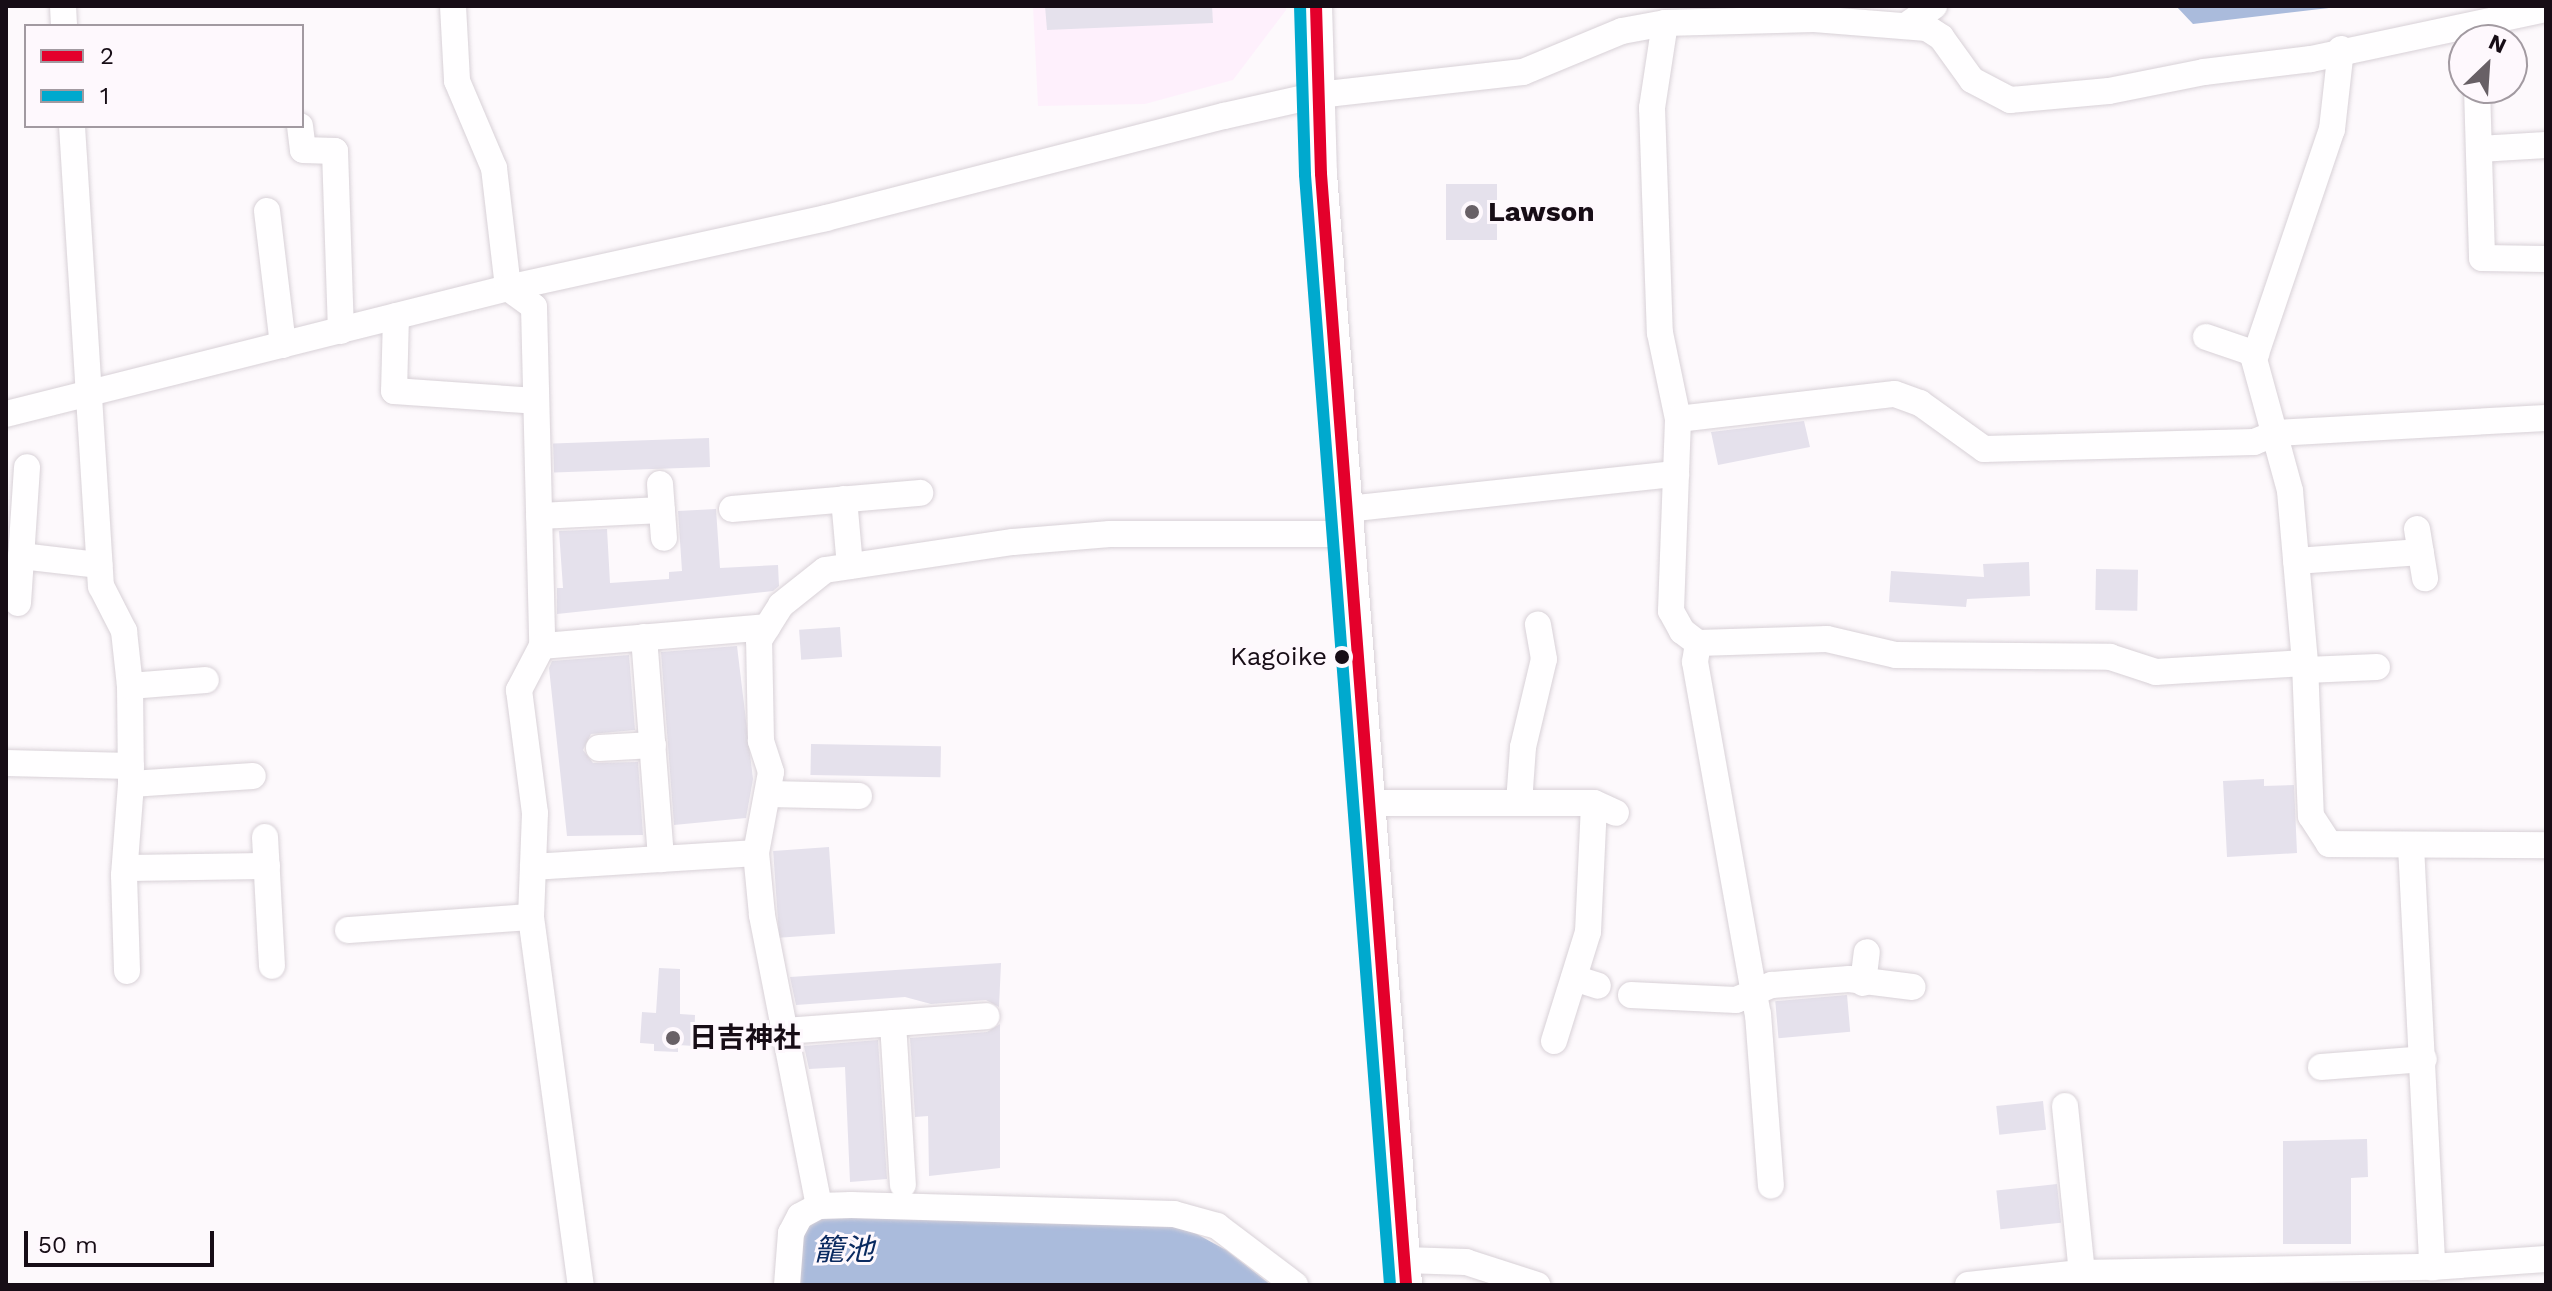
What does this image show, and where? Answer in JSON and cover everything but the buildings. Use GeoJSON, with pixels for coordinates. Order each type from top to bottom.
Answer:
{"type":"FeatureCollection","features":[{"type":"Feature","properties":{"kind":"main road"},"geometry":{"type":"LineString","coordinates":[[1316,6],[1318,95],[1405,1273]]}},
{"type":"Feature","properties":{"kind":"street"},"geometry":{"type":"LineString","coordinates":[[453,6],[457,81],[494,168],[508,288],[534,307],[542,646],[519,690],[535,813],[531,917],[581,1285]]}},
{"type":"Feature","properties":{"kind":"street"},"geometry":{"type":"LineString","coordinates":[[1907,25],[1934,6]]}},
{"type":"Feature","properties":{"kind":"street"},"geometry":{"type":"LineString","coordinates":[[2498,24],[2546,9]]}},
{"type":"Feature","properties":{"kind":"street"},"geometry":{"type":"LineString","coordinates":[[6,414],[508,288],[826,218],[1318,95],[1523,72],[1622,31],[1665,23],[1735,18],[1907,25],[1941,37],[1972,80],[2010,100],[2109,91],[2204,72],[2311,59],[2341,49],[2448,35]]}},
{"type":"Feature","properties":{"kind":"street"},"geometry":{"type":"LineString","coordinates":[[1665,23],[1652,108],[1660,333],[1678,419],[1671,611],[1682,631],[1698,643],[1827,639],[1896,655],[2110,657],[2156,672],[2306,666],[2377,667]]}},
{"type":"Feature","properties":{"kind":"street"},"geometry":{"type":"LineString","coordinates":[[2341,49],[2332,129],[2256,354],[2290,491],[2306,666],[2311,816],[2317,832],[2329,844],[2546,845]]}},
{"type":"Feature","properties":{"kind":"street"},"geometry":{"type":"LineString","coordinates":[[2478,104],[2482,258],[2546,259]]}},
{"type":"Feature","properties":{"kind":"street"},"geometry":{"type":"LineString","coordinates":[[72,128],[101,586],[124,631],[130,686],[131,775],[125,868],[127,971]]}},
{"type":"Feature","properties":{"kind":"street"},"geometry":{"type":"LineString","coordinates":[[300,128],[303,150],[335,151],[341,331]]}},
{"type":"Feature","properties":{"kind":"street"},"geometry":{"type":"LineString","coordinates":[[2479,149],[2546,145]]}},
{"type":"Feature","properties":{"kind":"street"},"geometry":{"type":"LineString","coordinates":[[267,211],[283,345]]}},
{"type":"Feature","properties":{"kind":"street"},"geometry":{"type":"LineString","coordinates":[[396,316],[394,391],[536,401]]}},
{"type":"Feature","properties":{"kind":"street"},"geometry":{"type":"LineString","coordinates":[[2206,337],[2256,354]]}},
{"type":"Feature","properties":{"kind":"street"},"geometry":{"type":"LineString","coordinates":[[1678,419],[1895,394],[1920,403],[1984,449],[2254,442],[2276,433],[2546,418]]}},
{"type":"Feature","properties":{"kind":"street"},"geometry":{"type":"LineString","coordinates":[[18,603],[27,467]]}},
{"type":"Feature","properties":{"kind":"street"},"geometry":{"type":"LineString","coordinates":[[819,1206],[784,1031],[756,853],[770,794],[757,693],[759,640],[781,605],[825,570],[850,566],[1110,534],[1348,522],[1676,474]]}},
{"type":"Feature","properties":{"kind":"street"},"geometry":{"type":"LineString","coordinates":[[732,509],[920,493]]}},
{"type":"Feature","properties":{"kind":"street"},"geometry":{"type":"LineString","coordinates":[[539,516],[661,497],[664,538]]}},
{"type":"Feature","properties":{"kind":"street"},"geometry":{"type":"LineString","coordinates":[[844,499],[850,566]]}},
{"type":"Feature","properties":{"kind":"street"},"geometry":{"type":"LineString","coordinates":[[2296,561],[2419,540],[2425,578]]}},
{"type":"Feature","properties":{"kind":"street"},"geometry":{"type":"LineString","coordinates":[[21,556],[99,565]]}},
{"type":"Feature","properties":{"kind":"street"},"geometry":{"type":"LineString","coordinates":[[1519,803],[1523,747],[1544,659],[1538,625]]}},
{"type":"Feature","properties":{"kind":"street"},"geometry":{"type":"LineString","coordinates":[[542,646],[767,627]]}},
{"type":"Feature","properties":{"kind":"street"},"geometry":{"type":"LineString","coordinates":[[644,637],[661,859]]}},
{"type":"Feature","properties":{"kind":"street"},"geometry":{"type":"LineString","coordinates":[[1698,643],[1695,662],[1780,1151],[1771,1186]]}},
{"type":"Feature","properties":{"kind":"street"},"geometry":{"type":"LineString","coordinates":[[130,686],[206,680]]}},
{"type":"Feature","properties":{"kind":"street"},"geometry":{"type":"LineString","coordinates":[[599,748],[653,745]]}},
{"type":"Feature","properties":{"kind":"street"},"geometry":{"type":"LineString","coordinates":[[6,763],[131,775],[253,776]]}},
{"type":"Feature","properties":{"kind":"street"},"geometry":{"type":"LineString","coordinates":[[770,794],[859,796]]}},
{"type":"Feature","properties":{"kind":"street"},"geometry":{"type":"LineString","coordinates":[[1368,803],[1519,803],[1605,808],[1588,932],[1586,982],[1554,1041]]}},
{"type":"Feature","properties":{"kind":"street"},"geometry":{"type":"LineString","coordinates":[[265,837],[272,966]]}},
{"type":"Feature","properties":{"kind":"street"},"geometry":{"type":"LineString","coordinates":[[2411,846],[2432,1267]]}},
{"type":"Feature","properties":{"kind":"street"},"geometry":{"type":"LineString","coordinates":[[533,867],[756,853]]}},
{"type":"Feature","properties":{"kind":"street"},"geometry":{"type":"LineString","coordinates":[[125,868],[267,866]]}},
{"type":"Feature","properties":{"kind":"street"},"geometry":{"type":"LineString","coordinates":[[348,930],[441,911],[531,917]]}},
{"type":"Feature","properties":{"kind":"street"},"geometry":{"type":"LineString","coordinates":[[1863,983],[1867,952]]}},
{"type":"Feature","properties":{"kind":"street"},"geometry":{"type":"LineString","coordinates":[[1631,995],[1736,1000],[1772,985],[1863,983],[1912,987]]}},
{"type":"Feature","properties":{"kind":"street"},"geometry":{"type":"LineString","coordinates":[[784,1031],[986,1016]]}},
{"type":"Feature","properties":{"kind":"street"},"geometry":{"type":"LineString","coordinates":[[893,1023],[903,1185]]}},
{"type":"Feature","properties":{"kind":"street"},"geometry":{"type":"LineString","coordinates":[[2321,1067],[2424,1059]]}},
{"type":"Feature","properties":{"kind":"street"},"geometry":{"type":"LineString","coordinates":[[2065,1106],[2082,1273]]}},
{"type":"Feature","properties":{"kind":"street"},"geometry":{"type":"LineString","coordinates":[[787,1285],[791,1233],[800,1216],[819,1206],[1174,1214],[1217,1226],[1295,1285]]}},
{"type":"Feature","properties":{"kind":"street"},"geometry":{"type":"LineString","coordinates":[[1968,1285],[2082,1273],[2229,1278],[2343,1276],[2432,1267],[2459,1275],[2546,1259]]}},
{"type":"Feature","properties":{"kind":"street"},"geometry":{"type":"LineString","coordinates":[[1405,1273],[1466,1262],[1537,1285]]}},
{"type":"Feature","properties":{"kind":"shaded area"},"geometry":{"type":"Polygon","coordinates":[[[1033,6],[1286,6],[1286,10],[1233,80],[1145,104],[1038,106],[1033,6]]]}},
{"type":"Feature","properties":{"kind":"water"},"geometry":{"type":"Polygon","coordinates":[[[2176,6],[2346,6],[2193,24],[2176,6]]]}},
{"type":"Feature","properties":{"kind":"water","name":"籠池"},"geometry":{"type":"Polygon","coordinates":[[[819,1216],[1184,1227],[1226,1250],[1271,1285],[791,1285],[795,1232],[819,1216]]]}},
{"type":"Feature","properties":{"kind":"transit line","name":"1"},"geometry":{"type":"LineString","coordinates":[[1300,6],[1305,175],[1390,1285]]}},
{"type":"Feature","properties":{"kind":"transit line","name":"2"},"geometry":{"type":"LineString","coordinates":[[1316,6],[1321,174],[1406,1285]]}},
{"type":"Feature","properties":{"kind":"place","name":"Lawson"},"geometry":{"type":"Point","coordinates":[1472,212]}},
{"type":"Feature","properties":{"kind":"place","name":"Kagoike"},"geometry":{"type":"Point","coordinates":[1342,657]}},
{"type":"Feature","properties":{"kind":"place","name":"日吉神社"},"geometry":{"type":"Point","coordinates":[673,1038]}}]}
